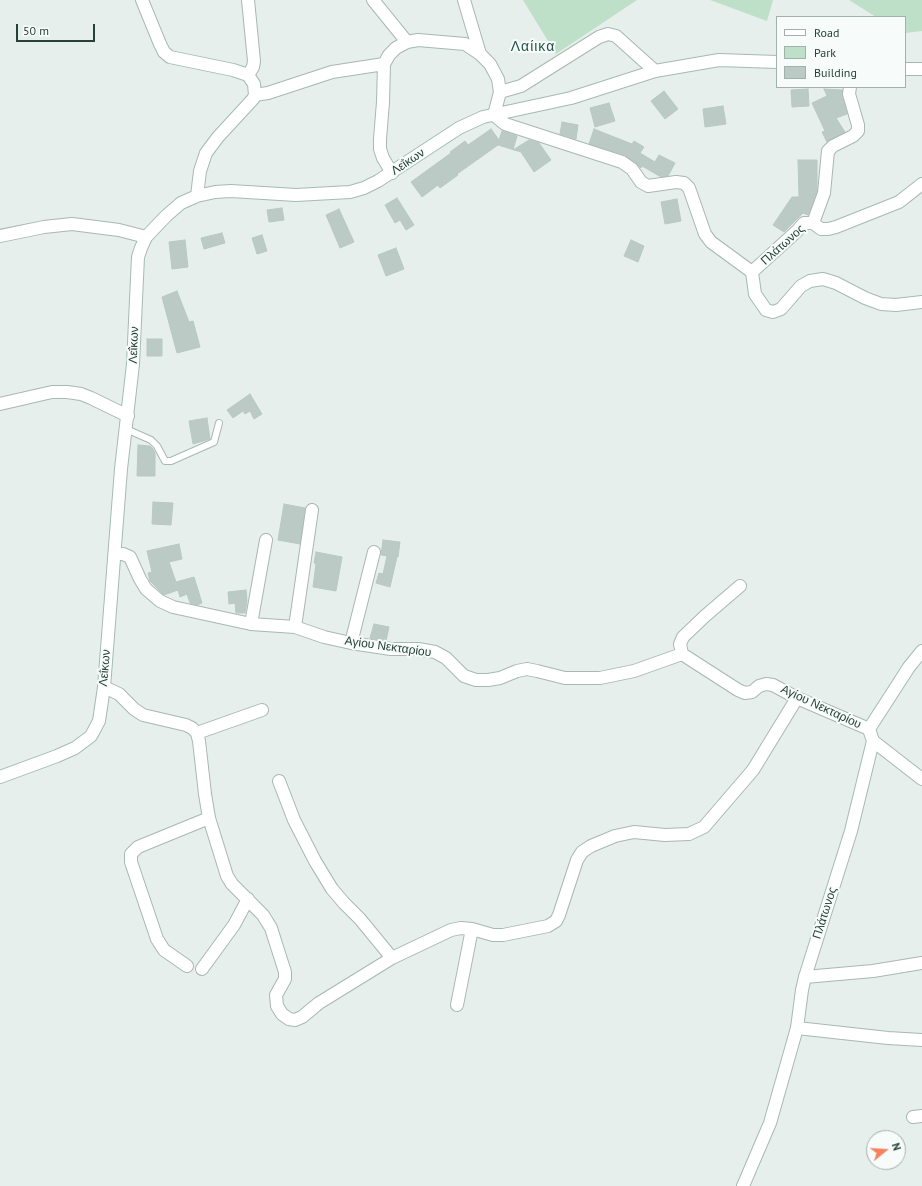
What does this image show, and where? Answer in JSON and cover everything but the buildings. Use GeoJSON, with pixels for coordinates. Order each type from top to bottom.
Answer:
{"type":"FeatureCollection","features":[{"type":"Feature","properties":{"kind":"street"},"geometry":{"type":"LineString","coordinates":[[142,0],[164,52],[170,57],[233,70],[248,76],[254,84],[255,95]]}},
{"type":"Feature","properties":{"kind":"street"},"geometry":{"type":"LineString","coordinates":[[248,0],[254,61],[253,67],[248,76]]}},
{"type":"Feature","properties":{"kind":"street"},"geometry":{"type":"LineString","coordinates":[[373,0],[406,42]]}},
{"type":"Feature","properties":{"kind":"street"},"geometry":{"type":"LineString","coordinates":[[464,0],[480,54]]}},
{"type":"Feature","properties":{"kind":"street"},"geometry":{"type":"LineString","coordinates":[[500,92],[521,86],[599,37],[608,34],[616,36],[655,71]]}},
{"type":"Feature","properties":{"kind":"street"},"geometry":{"type":"LineString","coordinates":[[392,173],[383,158],[380,149],[384,64],[396,48],[406,42],[418,40],[464,44],[480,54],[490,64],[498,79],[500,92],[494,115],[505,124],[622,162],[632,169],[641,182],[648,186],[676,182],[684,183],[690,188],[705,234],[712,242],[752,272]]}},
{"type":"Feature","properties":{"kind":"street","name":"Λεΐκων"},"geometry":{"type":"LineString","coordinates":[[0,777],[75,748],[88,740],[98,724],[104,687],[121,469],[133,364],[137,265],[140,251],[146,237],[157,224],[181,203],[197,196],[224,191],[296,195],[350,192],[371,185],[392,173],[458,128],[474,120],[571,98],[655,71],[719,60],[776,62]]}},
{"type":"Feature","properties":{"kind":"street"},"geometry":{"type":"LineString","coordinates":[[197,196],[200,171],[208,149],[255,95],[268,94],[332,72],[384,64]]}},
{"type":"Feature","properties":{"kind":"street"},"geometry":{"type":"LineString","coordinates":[[906,69],[922,69]]}},
{"type":"Feature","properties":{"kind":"street"},"geometry":{"type":"LineString","coordinates":[[813,223],[824,193],[828,151],[833,146],[858,132],[858,125],[849,94],[850,88]]}},
{"type":"Feature","properties":{"kind":"street","name":"Πλάτωνος"},"geometry":{"type":"LineString","coordinates":[[922,184],[899,202],[836,227],[821,229],[813,223],[804,223],[752,272],[755,294],[766,310],[774,312],[781,310],[801,286],[810,281],[823,279],[836,283],[865,298],[881,304],[896,305],[922,302]]}},
{"type":"Feature","properties":{"kind":"street"},"geometry":{"type":"LineString","coordinates":[[0,236],[44,227],[72,224],[119,230],[146,237]]}},
{"type":"Feature","properties":{"kind":"street"},"geometry":{"type":"LineString","coordinates":[[0,404],[58,391],[81,394],[128,416]]}},
{"type":"Feature","properties":{"kind":"street"},"geometry":{"type":"LineString","coordinates":[[295,627],[312,510]]}},
{"type":"Feature","properties":{"kind":"street"},"geometry":{"type":"LineString","coordinates":[[251,624],[266,540]]}},
{"type":"Feature","properties":{"kind":"street"},"geometry":{"type":"LineString","coordinates":[[351,643],[374,552]]}},
{"type":"Feature","properties":{"kind":"street","name":"Αγίου Νεκταρίου"},"geometry":{"type":"LineString","coordinates":[[115,554],[122,554],[130,557],[146,589],[156,598],[173,607],[251,624],[295,627],[324,637],[351,643],[391,649],[418,649],[435,652],[446,658],[464,676],[476,680],[500,678],[517,670],[527,669],[537,670],[565,678],[600,678],[634,671],[682,654],[738,690],[745,693],[752,692],[759,686],[766,684],[773,685],[871,735],[922,779]]}},
{"type":"Feature","properties":{"kind":"street"},"geometry":{"type":"LineString","coordinates":[[682,654],[680,644],[683,637],[740,586]]}},
{"type":"Feature","properties":{"kind":"street","name":"Πλάτωνος"},"geometry":{"type":"LineString","coordinates":[[743,1186],[770,1123],[798,1028],[802,990],[805,977],[851,831],[871,735],[909,667],[922,650]]}},
{"type":"Feature","properties":{"kind":"street"},"geometry":{"type":"LineString","coordinates":[[104,687],[119,694],[134,709],[143,715],[186,725],[197,733],[200,741],[209,818],[227,876],[232,884],[263,914],[271,928],[285,972],[285,979],[276,995],[275,1001],[282,1014],[289,1019],[294,1020],[302,1017],[319,1002],[392,958],[451,930],[472,928],[493,935],[503,935],[548,926],[556,921],[559,915],[577,860],[582,852],[591,846],[615,836],[634,832],[665,835],[690,834],[704,827],[753,770],[797,698]]}},
{"type":"Feature","properties":{"kind":"street"},"geometry":{"type":"LineString","coordinates":[[197,733],[262,710]]}},
{"type":"Feature","properties":{"kind":"street"},"geometry":{"type":"LineString","coordinates":[[279,781],[294,820],[315,861],[332,889],[360,918],[392,958]]}},
{"type":"Feature","properties":{"kind":"street"},"geometry":{"type":"LineString","coordinates":[[188,966],[164,950],[157,939],[131,862],[131,854],[138,847],[209,818]]}},
{"type":"Feature","properties":{"kind":"street"},"geometry":{"type":"LineString","coordinates":[[202,969],[234,925],[248,899]]}},
{"type":"Feature","properties":{"kind":"street"},"geometry":{"type":"LineString","coordinates":[[457,1005],[472,928]]}},
{"type":"Feature","properties":{"kind":"street"},"geometry":{"type":"LineString","coordinates":[[805,977],[873,971],[922,963]]}},
{"type":"Feature","properties":{"kind":"street"},"geometry":{"type":"LineString","coordinates":[[798,1028],[888,1038],[922,1040]]}},
{"type":"Feature","properties":{"kind":"lane"},"geometry":{"type":"LineString","coordinates":[[126,429],[150,440],[157,446],[165,460],[171,461],[214,442],[219,423]]}},
{"type":"Feature","properties":{"kind":"green space"},"geometry":{"type":"Polygon","coordinates":[[[523,0],[637,0],[556,54],[523,0]]]}},
{"type":"Feature","properties":{"kind":"green space"},"geometry":{"type":"Polygon","coordinates":[[[710,0],[773,0],[767,21],[710,0]]]}},
{"type":"Feature","properties":{"kind":"green space"},"geometry":{"type":"Polygon","coordinates":[[[849,0],[922,0],[922,31],[906,33],[906,16],[874,16],[849,0]]]}},
{"type":"Feature","properties":{"kind":"district","name":"Λαίικα"},"geometry":{"type":"Point","coordinates":[533,47]}}]}
